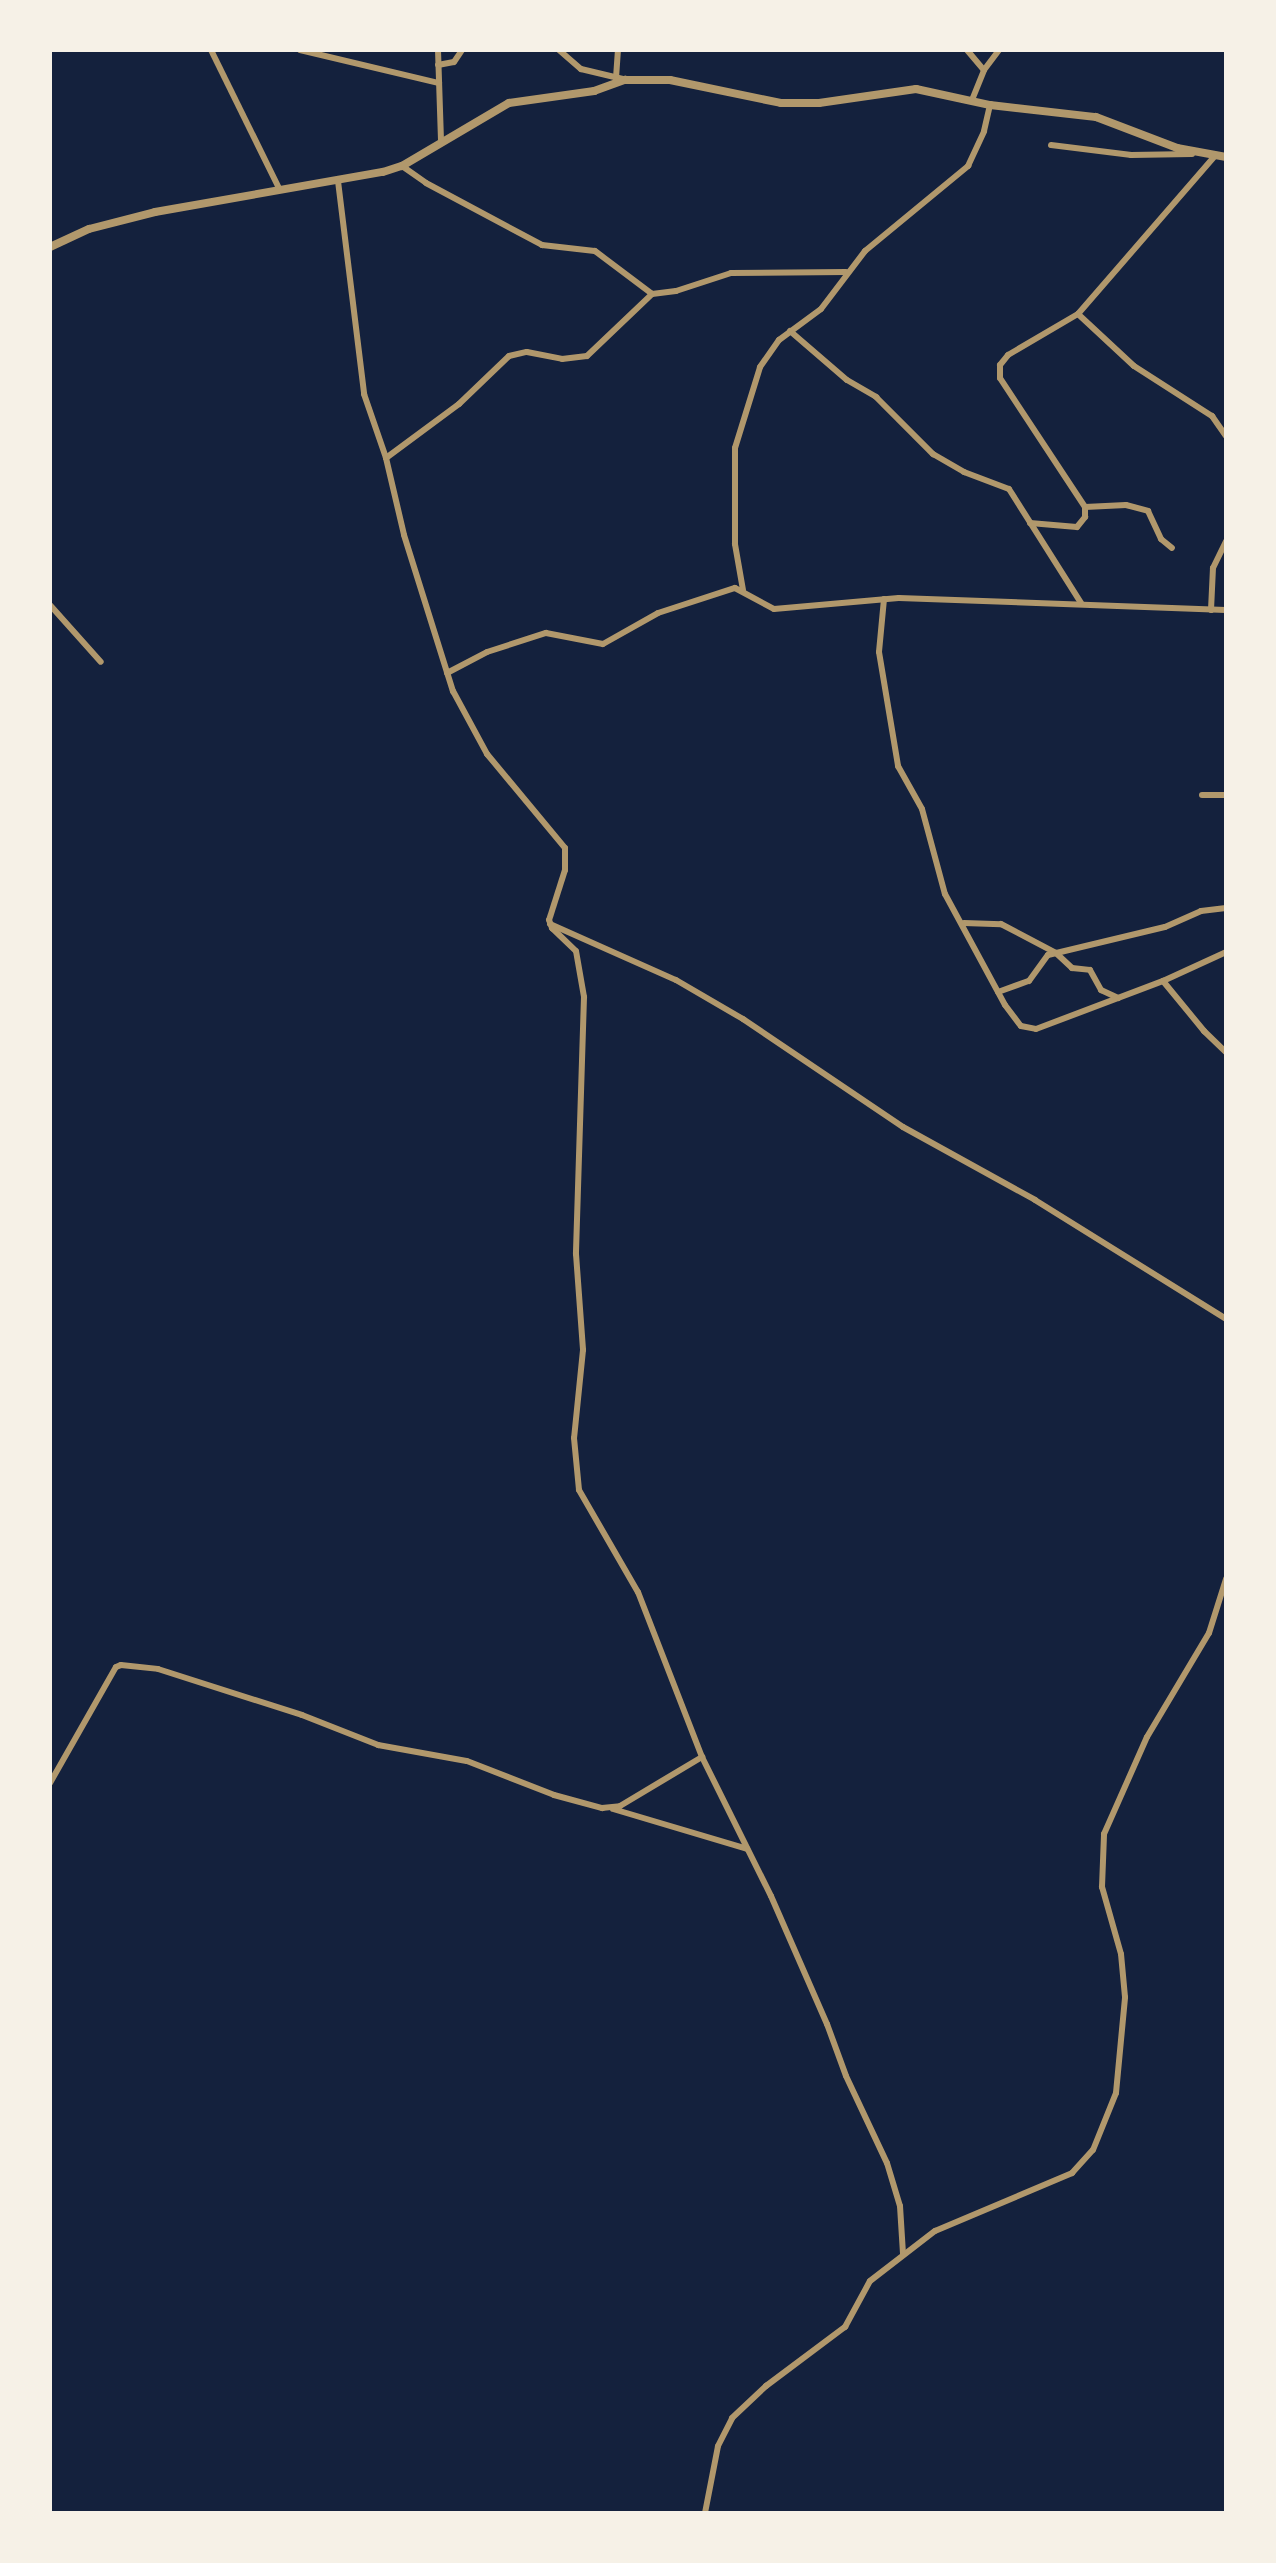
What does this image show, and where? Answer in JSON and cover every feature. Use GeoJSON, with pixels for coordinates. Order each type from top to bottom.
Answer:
{"type":"FeatureCollection","features":[{"type":"Feature","properties":{"kind":"street"},"geometry":{"type":"LineString","coordinates":[[211,50],[280,190]]}},
{"type":"Feature","properties":{"kind":"street"},"geometry":{"type":"LineString","coordinates":[[300,50],[439,83]]}},
{"type":"Feature","properties":{"kind":"street"},"geometry":{"type":"LineString","coordinates":[[438,50],[441,141]]}},
{"type":"Feature","properties":{"kind":"street"},"geometry":{"type":"LineString","coordinates":[[438,65],[454,62],[462,50]]}},
{"type":"Feature","properties":{"kind":"street"},"geometry":{"type":"LineString","coordinates":[[559,50],[581,69],[620,79],[670,80],[781,103],[819,103],[903,89],[990,105],[1096,117],[1196,154]]}},
{"type":"Feature","properties":{"kind":"street"},"geometry":{"type":"LineString","coordinates":[[618,50],[620,79]]}},
{"type":"Feature","properties":{"kind":"street"},"geometry":{"type":"LineString","coordinates":[[967,50],[984,70]]}},
{"type":"Feature","properties":{"kind":"street"},"geometry":{"type":"LineString","coordinates":[[972,100],[984,70],[999,50]]}},
{"type":"Feature","properties":{"kind":"street"},"geometry":{"type":"LineString","coordinates":[[50,247],[115,221],[338,181],[402,166],[509,103],[594,91],[620,79]]}},
{"type":"Feature","properties":{"kind":"street"},"geometry":{"type":"LineString","coordinates":[[743,590],[735,544],[735,448],[751,406],[760,367],[771,348],[821,309],[846,272],[865,251],[968,166],[980,141],[990,105]]}},
{"type":"Feature","properties":{"kind":"street"},"geometry":{"type":"LineString","coordinates":[[1051,145],[1131,155],[1226,157]]}},
{"type":"Feature","properties":{"kind":"street"},"geometry":{"type":"LineString","coordinates":[[1030,523],[1077,527],[1085,517],[1085,507],[1056,468],[1000,378],[999,371],[1008,355],[1078,314],[1214,157]]}},
{"type":"Feature","properties":{"kind":"street"},"geometry":{"type":"LineString","coordinates":[[402,166],[426,183],[542,245],[595,251],[652,294]]}},
{"type":"Feature","properties":{"kind":"street"},"geometry":{"type":"LineString","coordinates":[[338,181],[364,394],[386,458],[404,535],[447,673],[460,709],[482,746],[565,848],[565,870],[550,924]]}},
{"type":"Feature","properties":{"kind":"street"},"geometry":{"type":"LineString","coordinates":[[386,458],[459,404],[509,356],[527,352],[562,359],[587,356],[652,294],[676,291],[731,273],[846,272]]}},
{"type":"Feature","properties":{"kind":"street"},"geometry":{"type":"LineString","coordinates":[[1078,314],[1134,366],[1212,416],[1226,436]]}},
{"type":"Feature","properties":{"kind":"street"},"geometry":{"type":"LineString","coordinates":[[790,331],[847,380],[876,397],[933,454],[964,472],[1009,489],[1081,604]]}},
{"type":"Feature","properties":{"kind":"street"},"geometry":{"type":"LineString","coordinates":[[1085,507],[1126,505],[1148,511],[1161,539],[1172,548]]}},
{"type":"Feature","properties":{"kind":"street"},"geometry":{"type":"LineString","coordinates":[[1211,610],[1213,568],[1226,541]]}},
{"type":"Feature","properties":{"kind":"street"},"geometry":{"type":"LineString","coordinates":[[447,673],[487,652],[546,633],[603,644],[668,609],[730,588],[743,590],[774,609],[884,599],[971,598],[1226,610]]}},
{"type":"Feature","properties":{"kind":"street"},"geometry":{"type":"LineString","coordinates":[[884,599],[879,652],[894,755],[922,809],[945,894],[964,923],[998,992],[1021,1026],[1032,1030],[1163,981],[1226,952]]}},
{"type":"Feature","properties":{"kind":"street"},"geometry":{"type":"LineString","coordinates":[[50,605],[101,662]]}},
{"type":"Feature","properties":{"kind":"street"},"geometry":{"type":"LineString","coordinates":[[1202,795],[1226,795]]}},
{"type":"Feature","properties":{"kind":"street"},"geometry":{"type":"LineString","coordinates":[[998,992],[1029,981],[1045,957],[1165,927],[1201,911],[1226,908]]}},
{"type":"Feature","properties":{"kind":"street"},"geometry":{"type":"LineString","coordinates":[[964,923],[995,922],[1056,953],[1072,968],[1090,970],[1101,990],[1118,998]]}},
{"type":"Feature","properties":{"kind":"street"},"geometry":{"type":"LineString","coordinates":[[550,924],[676,980],[743,1019],[903,1127],[1035,1200],[1226,1319]]}},
{"type":"Feature","properties":{"kind":"street"},"geometry":{"type":"LineString","coordinates":[[550,924],[576,951],[584,997],[576,1254],[583,1350],[574,1438],[576,1476],[585,1505],[638,1592],[702,1757],[747,1849],[891,2174],[900,2206],[903,2254]]}},
{"type":"Feature","properties":{"kind":"street"},"geometry":{"type":"LineString","coordinates":[[1163,981],[1204,1031],[1226,1052]]}},
{"type":"Feature","properties":{"kind":"street"},"geometry":{"type":"LineString","coordinates":[[705,2513],[718,2446],[732,2418],[775,2379],[838,2333],[853,2314],[864,2287],[935,2231],[1072,2173],[1093,2150],[1116,2093],[1125,1997],[1121,1954],[1102,1887],[1104,1834],[1147,1737],[1209,1633],[1226,1579]]}},
{"type":"Feature","properties":{"kind":"street"},"geometry":{"type":"LineString","coordinates":[[50,1783],[116,1667],[141,1665],[293,1711],[390,1749],[467,1761],[554,1795],[610,1808],[747,1849]]}},
{"type":"Feature","properties":{"kind":"street"},"geometry":{"type":"LineString","coordinates":[[610,1808],[631,1800],[702,1757]]}}]}
